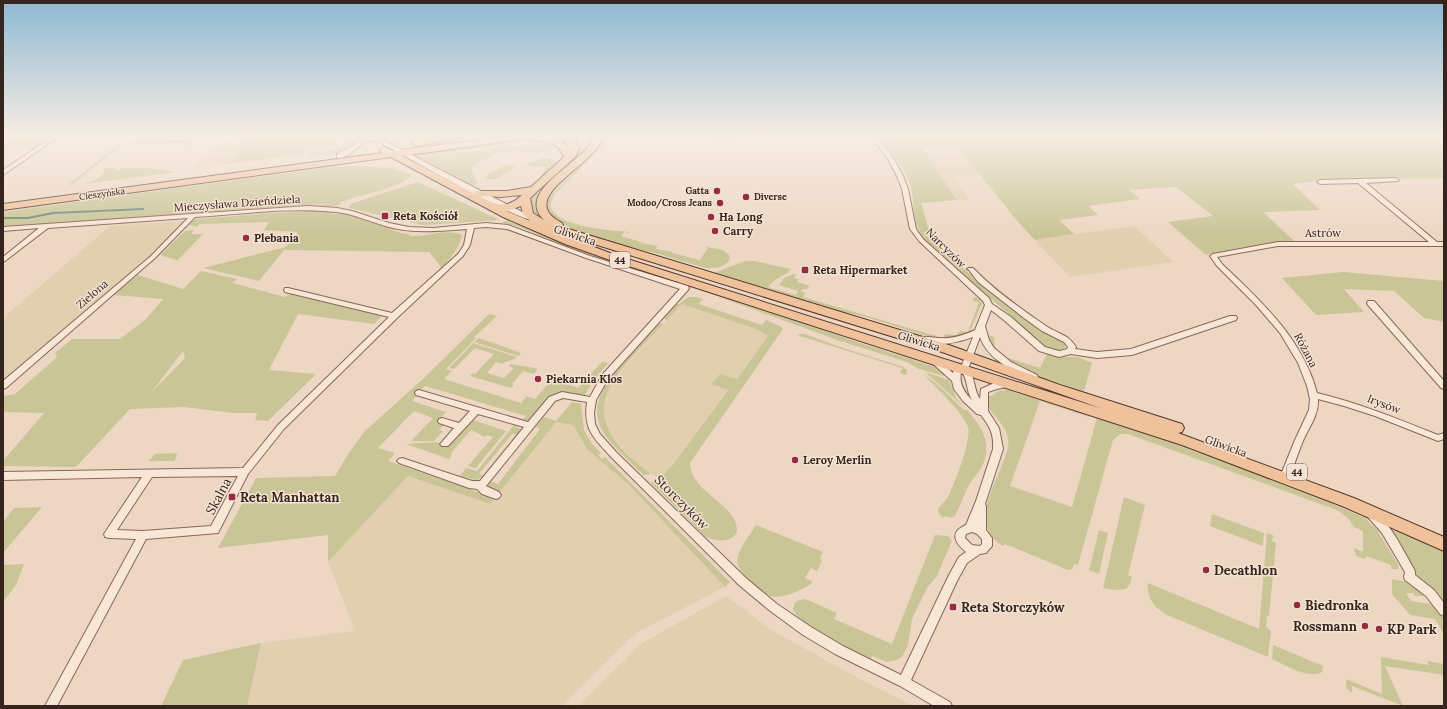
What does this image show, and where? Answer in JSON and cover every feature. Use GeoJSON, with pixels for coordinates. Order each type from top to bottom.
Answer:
{"type":"FeatureCollection","features":[{"type":"Feature","properties":{"kind":"main road","name":"Cieszyńska"},"geometry":{"type":"LineString","coordinates":[[3,202],[267,168]]}},
{"type":"Feature","properties":{"kind":"main road","name":"Cieszyńska"},"geometry":{"type":"LineString","coordinates":[[3,207],[275,168]]}},
{"type":"Feature","properties":{"kind":"main road","name":"44"},"geometry":{"type":"LineString","coordinates":[[405,168],[425,172]]}},
{"type":"Feature","properties":{"kind":"main road","name":"Gliwicka"},"geometry":{"type":"LineString","coordinates":[[419,168],[490,206],[507,212],[562,239],[614,258],[1286,473],[1444,544]]}},
{"type":"Feature","properties":{"kind":"main road"},"geometry":{"type":"LineString","coordinates":[[507,212],[531,193],[557,168]]}},
{"type":"Feature","properties":{"kind":"main road"},"geometry":{"type":"LineString","coordinates":[[566,231],[546,217],[541,204],[543,198],[571,168]]}},
{"type":"Feature","properties":{"kind":"main road"},"geometry":{"type":"LineString","coordinates":[[479,193],[497,196],[531,193]]}},
{"type":"Feature","properties":{"kind":"main road"},"geometry":{"type":"LineString","coordinates":[[531,193],[525,207],[531,218]]}},
{"type":"Feature","properties":{"kind":"main road","name":"Gliwicka"},"geometry":{"type":"LineString","coordinates":[[531,218],[548,226],[614,248],[904,336],[962,369],[1055,388],[1146,417],[1444,536]]}},
{"type":"Feature","properties":{"kind":"street","name":"Gliwicka"},"geometry":{"type":"LineString","coordinates":[[432,168],[479,193],[507,212],[531,218]]}},
{"type":"Feature","properties":{"kind":"street","name":"Narcyzów"},"geometry":{"type":"LineString","coordinates":[[896,168],[905,189],[910,219],[913,229],[917,235],[930,251],[986,300],[989,305],[1008,319],[1042,349],[1059,354],[1071,352],[1097,355],[1132,352],[1233,318]]}},
{"type":"Feature","properties":{"kind":"street"},"geometry":{"type":"LineString","coordinates":[[1320,182],[1396,180]]}},
{"type":"Feature","properties":{"kind":"street"},"geometry":{"type":"LineString","coordinates":[[1360,181],[1435,244]]}},
{"type":"Feature","properties":{"kind":"street","name":"Mieczysława Dzieńdziela"},"geometry":{"type":"LineString","coordinates":[[3,230],[308,208],[352,213],[388,225],[408,229],[433,230],[471,227]]}},
{"type":"Feature","properties":{"kind":"street","name":"Zielona"},"geometry":{"type":"LineString","coordinates":[[3,386],[153,257],[193,216]]}},
{"type":"Feature","properties":{"kind":"street","name":"Gliwicka"},"geometry":{"type":"LineString","coordinates":[[471,227],[499,226],[513,228],[588,257],[685,288]]}},
{"type":"Feature","properties":{"kind":"street"},"geometry":{"type":"LineString","coordinates":[[3,260],[44,227]]}},
{"type":"Feature","properties":{"kind":"street","name":"Skalna"},"geometry":{"type":"LineString","coordinates":[[143,535],[214,530],[245,472],[281,427],[394,316],[461,255],[467,245],[471,227]]}},
{"type":"Feature","properties":{"kind":"street","name":"Astrów"},"geometry":{"type":"LineString","coordinates":[[1213,256],[1278,244],[1444,244]]}},
{"type":"Feature","properties":{"kind":"street","name":"Różana"},"geometry":{"type":"LineString","coordinates":[[1213,256],[1219,265],[1267,312],[1284,334],[1299,357],[1314,395],[1314,407],[1311,417],[1286,473]]}},
{"type":"Feature","properties":{"kind":"street","name":"Narcyzów"},"geometry":{"type":"LineString","coordinates":[[971,269],[981,280],[1027,316],[1045,329],[1067,340],[1072,347],[1071,352]]}},
{"type":"Feature","properties":{"kind":"street","name":"Storczyków"},"geometry":{"type":"LineString","coordinates":[[685,288],[600,384],[592,400],[590,413],[591,424],[603,443],[743,582],[773,607],[807,631],[839,650],[904,682],[946,706]]}},
{"type":"Feature","properties":{"kind":"street"},"geometry":{"type":"LineString","coordinates":[[288,290],[394,316]]}},
{"type":"Feature","properties":{"kind":"street"},"geometry":{"type":"LineString","coordinates":[[1370,303],[1444,386]]}},
{"type":"Feature","properties":{"kind":"street"},"geometry":{"type":"LineString","coordinates":[[986,415],[964,398],[957,386],[962,369],[989,305]]}},
{"type":"Feature","properties":{"kind":"street"},"geometry":{"type":"LineString","coordinates":[[904,336],[951,342],[959,340],[980,329]]}},
{"type":"Feature","properties":{"kind":"street"},"geometry":{"type":"LineString","coordinates":[[980,329],[987,344],[1000,358],[1055,388]]}},
{"type":"Feature","properties":{"kind":"street"},"geometry":{"type":"LineString","coordinates":[[962,369],[969,375],[973,397],[986,415],[997,435],[998,449],[981,501],[969,529]]}},
{"type":"Feature","properties":{"kind":"street"},"geometry":{"type":"LineString","coordinates":[[986,415],[984,391],[995,386],[1008,384]]}},
{"type":"Feature","properties":{"kind":"street"},"geometry":{"type":"LineString","coordinates":[[419,392],[530,426]]}},
{"type":"Feature","properties":{"kind":"street"},"geometry":{"type":"LineString","coordinates":[[480,486],[550,400],[555,397],[565,395],[592,400]]}},
{"type":"Feature","properties":{"kind":"street","name":"Irysów"},"geometry":{"type":"LineString","coordinates":[[1314,395],[1346,403],[1378,414],[1438,438],[1444,436]]}},
{"type":"Feature","properties":{"kind":"street"},"geometry":{"type":"LineString","coordinates":[[445,444],[476,410]]}},
{"type":"Feature","properties":{"kind":"street"},"geometry":{"type":"LineString","coordinates":[[442,421],[460,427]]}},
{"type":"Feature","properties":{"kind":"street"},"geometry":{"type":"LineString","coordinates":[[402,461],[472,485],[480,486],[485,491],[496,495]]}},
{"type":"Feature","properties":{"kind":"street"},"geometry":{"type":"LineString","coordinates":[[3,476],[245,472]]}},
{"type":"Feature","properties":{"kind":"street"},"geometry":{"type":"LineString","coordinates":[[51,706],[143,535],[109,534],[149,473]]}},
{"type":"Feature","properties":{"kind":"street"},"geometry":{"type":"LineString","coordinates":[[981,501],[981,532]]}},
{"type":"Feature","properties":{"kind":"street","name":"Gliwicka"},"geometry":{"type":"LineString","coordinates":[[1348,502],[1371,515],[1384,527],[1408,567],[1409,577],[1430,593],[1444,611]]}},
{"type":"Feature","properties":{"kind":"street"},"geometry":{"type":"LineString","coordinates":[[904,682],[942,600],[963,560],[976,551],[982,550],[987,546],[987,538],[976,529],[969,529],[961,533],[960,540],[963,545],[976,551]]}},
{"type":"Feature","properties":{"kind":"street"},"geometry":{"type":"LineString","coordinates":[[963,545],[963,560]]}},
{"type":"Feature","properties":{"kind":"shaded area"},"geometry":{"type":"Polygon","coordinates":[[[89,168],[93,168],[73,184],[67,186],[89,168]]]}},
{"type":"Feature","properties":{"kind":"shaded area"},"geometry":{"type":"Polygon","coordinates":[[[116,168],[113,170],[120,170],[123,168],[152,168],[176,172],[83,184],[97,179],[105,172],[104,169],[116,168]]]}},
{"type":"Feature","properties":{"kind":"shaded area"},"geometry":{"type":"Polygon","coordinates":[[[323,168],[390,168],[412,175],[404,181],[386,189],[348,199],[339,203],[342,203],[339,205],[332,207],[314,206],[334,203],[196,215],[3,226],[3,212],[323,168]]]}},
{"type":"Feature","properties":{"kind":"shaded area"},"geometry":{"type":"Polygon","coordinates":[[[440,168],[472,168],[475,179],[478,182],[473,185],[440,168]]]}},
{"type":"Feature","properties":{"kind":"shaded area"},"geometry":{"type":"Polygon","coordinates":[[[500,168],[515,168],[496,179],[486,179],[488,174],[500,168]]]}},
{"type":"Feature","properties":{"kind":"shaded area"},"geometry":{"type":"Polygon","coordinates":[[[545,168],[550,168],[542,177],[545,168]]]}},
{"type":"Feature","properties":{"kind":"shaded area"},"geometry":{"type":"Polygon","coordinates":[[[563,168],[567,168],[538,200],[536,206],[541,218],[534,216],[528,204],[531,198],[563,168]]]}},
{"type":"Feature","properties":{"kind":"shaded area"},"geometry":{"type":"Polygon","coordinates":[[[577,168],[581,168],[554,195],[550,206],[555,213],[563,219],[597,229],[629,232],[624,232],[621,236],[641,243],[657,246],[656,249],[673,252],[672,253],[700,260],[708,248],[703,246],[723,250],[729,255],[730,259],[720,267],[706,268],[583,234],[556,221],[548,213],[546,206],[550,196],[577,168]]]}},
{"type":"Feature","properties":{"kind":"shaded area"},"geometry":{"type":"Polygon","coordinates":[[[935,168],[975,168],[981,175],[955,177],[969,199],[957,200],[935,168]]]}},
{"type":"Feature","properties":{"kind":"shaded area"},"geometry":{"type":"Polygon","coordinates":[[[936,168],[957,200],[921,203],[929,231],[937,244],[964,269],[1033,323],[1063,341],[1066,346],[1055,351],[1048,349],[928,243],[921,234],[917,224],[911,187],[903,169],[936,168]]]}},
{"type":"Feature","properties":{"kind":"shaded area"},"geometry":{"type":"Polygon","coordinates":[[[975,168],[1444,168],[1444,178],[1320,180],[1293,184],[1320,210],[1263,212],[1294,241],[1239,248],[1206,255],[1168,222],[1213,216],[1176,187],[1129,190],[1140,199],[1089,206],[1098,215],[1059,220],[1074,234],[1035,240],[1018,222],[975,168]]]}},
{"type":"Feature","properties":{"kind":"shaded area"},"geometry":{"type":"Polygon","coordinates":[[[418,182],[500,220],[423,225],[349,208],[349,206],[353,203],[418,182]]]}},
{"type":"Feature","properties":{"kind":"shaded area"},"geometry":{"type":"Polygon","coordinates":[[[319,211],[356,217],[411,236],[450,232],[462,235],[457,249],[442,268],[429,252],[284,250],[259,281],[203,268],[286,247],[298,232],[264,230],[269,222],[200,224],[197,227],[189,225],[193,220],[197,219],[270,213],[319,211]]]}},
{"type":"Feature","properties":{"kind":"shaded area"},"geometry":{"type":"Polygon","coordinates":[[[497,215],[578,248],[938,368],[950,377],[919,369],[907,362],[840,341],[689,286],[591,256],[517,226],[501,223],[508,220],[497,215]]]}},
{"type":"Feature","properties":{"kind":"shaded area"},"geometry":{"type":"Polygon","coordinates":[[[184,221],[150,256],[3,381],[3,318],[110,226],[184,221]]]}},
{"type":"Feature","properties":{"kind":"shaded area"},"geometry":{"type":"Polygon","coordinates":[[[1134,226],[1173,262],[1070,277],[1035,240],[1134,226]]]}},
{"type":"Feature","properties":{"kind":"shaded area"},"geometry":{"type":"Polygon","coordinates":[[[194,230],[191,234],[203,234],[177,261],[162,256],[161,254],[185,231],[194,230]]]}},
{"type":"Feature","properties":{"kind":"shaded area"},"geometry":{"type":"Polygon","coordinates":[[[745,261],[754,261],[791,269],[786,274],[771,283],[768,287],[796,295],[798,291],[779,285],[784,278],[793,274],[796,275],[794,278],[799,279],[797,282],[810,286],[801,291],[805,293],[803,297],[943,338],[945,334],[956,335],[961,331],[968,332],[960,337],[952,339],[936,338],[925,336],[867,317],[841,312],[714,273],[745,261]]]}},
{"type":"Feature","properties":{"kind":"shaded area"},"geometry":{"type":"Polygon","coordinates":[[[201,271],[237,279],[232,283],[285,297],[290,294],[382,316],[374,324],[298,314],[269,370],[316,374],[268,421],[255,420],[257,413],[233,413],[184,407],[130,409],[76,467],[3,466],[3,461],[44,413],[3,412],[3,396],[15,394],[57,357],[55,353],[72,339],[120,339],[146,319],[163,299],[113,295],[138,275],[183,289],[201,271]],[[183,351],[151,393],[185,358],[183,351]]]}},
{"type":"Feature","properties":{"kind":"shaded area"},"geometry":{"type":"Polygon","coordinates":[[[1343,272],[1444,281],[1444,322],[1424,318],[1394,291],[1344,289],[1364,312],[1316,315],[1282,278],[1343,272]]]}},
{"type":"Feature","properties":{"kind":"shaded area"},"geometry":{"type":"Polygon","coordinates":[[[688,297],[703,299],[699,304],[762,325],[766,320],[780,326],[783,329],[690,463],[692,474],[698,483],[730,513],[735,522],[737,532],[734,536],[727,540],[715,540],[706,537],[651,483],[654,479],[662,475],[672,466],[728,390],[712,384],[720,374],[737,379],[768,336],[756,329],[682,304],[666,321],[664,317],[676,304],[679,304],[688,297]]]}},
{"type":"Feature","properties":{"kind":"shaded area"},"geometry":{"type":"Polygon","coordinates":[[[974,297],[980,299],[982,303],[971,329],[968,332],[979,302],[973,301],[974,297]]]}},
{"type":"Feature","properties":{"kind":"shaded area"},"geometry":{"type":"Polygon","coordinates":[[[682,304],[756,329],[768,336],[737,379],[712,383],[728,389],[672,466],[663,475],[656,477],[637,464],[613,437],[605,424],[603,405],[608,390],[624,367],[682,304]]]}},
{"type":"Feature","properties":{"kind":"shaded area"},"geometry":{"type":"Polygon","coordinates":[[[489,314],[497,316],[474,337],[476,338],[446,369],[452,371],[444,379],[521,403],[527,396],[535,399],[552,379],[578,388],[601,363],[608,363],[594,380],[585,395],[561,393],[552,395],[531,419],[522,421],[526,416],[425,386],[416,394],[417,395],[412,401],[446,412],[439,420],[440,424],[444,425],[439,430],[443,431],[434,441],[411,441],[433,418],[414,411],[378,448],[395,453],[388,461],[495,498],[490,504],[408,476],[328,562],[328,535],[218,548],[256,478],[335,476],[348,454],[364,432],[425,377],[489,314]]]}},
{"type":"Feature","properties":{"kind":"shaded area"},"geometry":{"type":"Polygon","coordinates":[[[664,323],[614,379],[606,396],[604,414],[610,432],[625,451],[650,473],[648,475],[643,475],[606,436],[599,424],[597,407],[601,394],[615,373],[633,351],[659,324],[664,323]]]}},
{"type":"Feature","properties":{"kind":"shaded area"},"geometry":{"type":"Polygon","coordinates":[[[805,334],[903,367],[907,370],[906,375],[900,373],[902,368],[797,335],[805,334]]]}},
{"type":"Feature","properties":{"kind":"shaded area"},"geometry":{"type":"Polygon","coordinates":[[[989,335],[994,337],[995,347],[1005,357],[1040,368],[1047,354],[1059,357],[1078,357],[1092,363],[1084,391],[1044,378],[1012,363],[1000,354],[991,345],[989,335]]]}},
{"type":"Feature","properties":{"kind":"shaded area"},"geometry":{"type":"Polygon","coordinates":[[[479,338],[521,353],[518,356],[474,342],[479,338]]]}},
{"type":"Feature","properties":{"kind":"shaded area"},"geometry":{"type":"Polygon","coordinates":[[[473,343],[517,357],[502,364],[496,362],[487,373],[504,378],[514,368],[508,366],[511,364],[538,369],[534,374],[523,371],[512,384],[514,385],[511,388],[470,376],[473,373],[475,374],[494,354],[475,348],[454,369],[449,368],[473,343]]]}},
{"type":"Feature","properties":{"kind":"shaded area"},"geometry":{"type":"Polygon","coordinates":[[[925,372],[949,380],[957,399],[965,408],[925,372]]]}},
{"type":"Feature","properties":{"kind":"shaded area"},"geometry":{"type":"Polygon","coordinates":[[[923,374],[937,384],[964,410],[967,410],[978,423],[985,438],[986,453],[984,462],[969,485],[955,516],[951,518],[945,516],[943,518],[939,514],[938,509],[948,497],[958,473],[969,433],[968,427],[961,414],[923,374]]]}},
{"type":"Feature","properties":{"kind":"shaded area"},"geometry":{"type":"Polygon","coordinates":[[[1008,390],[1089,416],[1040,401],[1010,486],[1072,507],[1097,418],[1195,450],[1186,448],[1198,453],[1201,452],[1303,491],[1365,518],[1377,530],[1399,566],[1398,569],[1391,569],[1391,565],[1366,556],[1365,559],[1356,556],[1354,548],[1363,552],[1363,531],[1354,527],[1348,518],[1337,510],[1128,434],[1120,434],[1113,440],[1078,565],[1074,564],[1072,569],[1068,570],[1005,544],[1003,546],[992,536],[986,525],[986,512],[993,485],[1008,447],[1008,439],[1006,431],[989,408],[987,395],[991,396],[998,391],[1008,390]]]}},
{"type":"Feature","properties":{"kind":"shaded area"},"geometry":{"type":"Polygon","coordinates":[[[572,402],[581,404],[584,430],[592,444],[601,453],[598,455],[602,459],[605,457],[730,582],[725,587],[629,485],[587,449],[573,425],[556,422],[499,493],[489,488],[488,485],[490,481],[498,484],[540,429],[536,427],[544,417],[556,421],[572,402]]]}},
{"type":"Feature","properties":{"kind":"shaded area"},"geometry":{"type":"Polygon","coordinates":[[[473,420],[506,431],[476,468],[468,466],[493,437],[487,435],[485,437],[471,430],[451,453],[452,455],[449,459],[406,444],[436,442],[447,446],[473,420]]]}},
{"type":"Feature","properties":{"kind":"shaded area"},"geometry":{"type":"Polygon","coordinates":[[[556,421],[573,425],[587,449],[629,485],[725,587],[636,633],[562,706],[247,706],[261,643],[355,631],[328,562],[408,476],[490,504],[556,421]]]}},
{"type":"Feature","properties":{"kind":"shaded area"},"geometry":{"type":"Polygon","coordinates":[[[514,425],[521,430],[518,435],[512,434],[479,474],[485,476],[476,480],[460,476],[466,468],[477,471],[514,425]]]}},
{"type":"Feature","properties":{"kind":"shaded area"},"geometry":{"type":"Polygon","coordinates":[[[176,453],[177,456],[174,461],[149,461],[155,454],[176,453]]]}},
{"type":"Feature","properties":{"kind":"shaded area"},"geometry":{"type":"Polygon","coordinates":[[[1124,497],[1145,505],[1128,575],[1132,577],[1130,584],[1126,589],[1115,590],[1103,588],[1124,497]]]}},
{"type":"Feature","properties":{"kind":"shaded area"},"geometry":{"type":"Polygon","coordinates":[[[42,507],[3,553],[3,522],[14,508],[42,507]]]}},
{"type":"Feature","properties":{"kind":"shaded area"},"geometry":{"type":"Polygon","coordinates":[[[1212,514],[1264,533],[1263,546],[1210,526],[1212,514]]]}},
{"type":"Feature","properties":{"kind":"shaded area"},"geometry":{"type":"Polygon","coordinates":[[[756,525],[823,552],[820,558],[822,561],[817,571],[811,568],[805,578],[812,581],[811,584],[801,590],[783,596],[772,597],[767,595],[752,583],[742,573],[737,562],[739,552],[756,525]]]}},
{"type":"Feature","properties":{"kind":"shaded area"},"geometry":{"type":"Polygon","coordinates":[[[1099,530],[1108,533],[1099,574],[1089,570],[1099,530]]]}},
{"type":"Feature","properties":{"kind":"shaded area"},"geometry":{"type":"Polygon","coordinates":[[[1391,530],[1401,530],[1444,548],[1444,607],[1415,575],[1391,530]]]}},
{"type":"Feature","properties":{"kind":"shaded area"},"geometry":{"type":"Polygon","coordinates":[[[1267,533],[1273,535],[1272,541],[1276,543],[1269,616],[1267,616],[1266,627],[1271,631],[1268,657],[1167,615],[1152,602],[1148,593],[1148,583],[1259,629],[1267,533]]]}},
{"type":"Feature","properties":{"kind":"shaded area"},"geometry":{"type":"Polygon","coordinates":[[[935,535],[948,536],[952,541],[937,576],[927,588],[912,619],[908,645],[902,657],[897,660],[887,662],[872,656],[871,659],[840,644],[805,622],[793,609],[795,602],[803,599],[808,600],[837,613],[834,619],[892,644],[935,535]]]}},
{"type":"Feature","properties":{"kind":"shaded area"},"geometry":{"type":"Polygon","coordinates":[[[24,564],[16,585],[3,602],[3,565],[24,564]]]}},
{"type":"Feature","properties":{"kind":"shaded area"},"geometry":{"type":"Polygon","coordinates":[[[1392,579],[1416,584],[1425,594],[1423,596],[1415,596],[1413,593],[1406,593],[1411,601],[1431,604],[1444,615],[1444,635],[1435,619],[1410,615],[1392,594],[1392,579]]]}},
{"type":"Feature","properties":{"kind":"shaded area"},"geometry":{"type":"Polygon","coordinates":[[[726,596],[771,630],[860,679],[914,706],[578,706],[642,643],[726,596]]]}},
{"type":"Feature","properties":{"kind":"shaded area"},"geometry":{"type":"Polygon","coordinates":[[[261,643],[247,706],[161,706],[183,660],[261,643]]]}},
{"type":"Feature","properties":{"kind":"shaded area"},"geometry":{"type":"Polygon","coordinates":[[[1273,645],[1323,666],[1322,672],[1316,674],[1304,673],[1272,659],[1273,645]]]}},
{"type":"Feature","properties":{"kind":"shaded area"},"geometry":{"type":"Polygon","coordinates":[[[1381,657],[1429,665],[1427,661],[1444,664],[1444,675],[1385,666],[1403,706],[1352,686],[1352,693],[1346,688],[1346,679],[1382,694],[1381,657]]]}},
{"type":"Feature","properties":{"kind":"waterway"},"geometry":{"type":"LineString","coordinates":[[3,218],[28,218],[53,213],[143,209]]}},
{"type":"Feature","properties":{"kind":"place","name":"Gatta"},"geometry":{"type":"Point","coordinates":[717,191]}},
{"type":"Feature","properties":{"kind":"place","name":"Diverse"},"geometry":{"type":"Point","coordinates":[746,197]}},
{"type":"Feature","properties":{"kind":"place","name":"Modoo/Cross Jeans"},"geometry":{"type":"Point","coordinates":[720,203]}},
{"type":"Feature","properties":{"kind":"place","name":"Reta Kościół"},"geometry":{"type":"Point","coordinates":[385,216]}},
{"type":"Feature","properties":{"kind":"place","name":"Ha Long"},"geometry":{"type":"Point","coordinates":[711,217]}},
{"type":"Feature","properties":{"kind":"place","name":"Carry"},"geometry":{"type":"Point","coordinates":[715,231]}},
{"type":"Feature","properties":{"kind":"place","name":"Plebania"},"geometry":{"type":"Point","coordinates":[246,238]}},
{"type":"Feature","properties":{"kind":"place","name":"Reta Hipermarket"},"geometry":{"type":"Point","coordinates":[805,270]}},
{"type":"Feature","properties":{"kind":"place","name":"Piekarnia Klos"},"geometry":{"type":"Point","coordinates":[538,379]}},
{"type":"Feature","properties":{"kind":"place","name":"Leroy Merlin"},"geometry":{"type":"Point","coordinates":[795,460]}},
{"type":"Feature","properties":{"kind":"place","name":"Reta Manhattan"},"geometry":{"type":"Point","coordinates":[232,497]}},
{"type":"Feature","properties":{"kind":"place","name":"Decathlon"},"geometry":{"type":"Point","coordinates":[1206,570]}},
{"type":"Feature","properties":{"kind":"place","name":"Biedronka"},"geometry":{"type":"Point","coordinates":[1297,605]}},
{"type":"Feature","properties":{"kind":"place","name":"Reta Storczyków"},"geometry":{"type":"Point","coordinates":[953,607]}},
{"type":"Feature","properties":{"kind":"place","name":"Rossmann"},"geometry":{"type":"Point","coordinates":[1365,626]}},
{"type":"Feature","properties":{"kind":"place","name":"KP Park"},"geometry":{"type":"Point","coordinates":[1379,629]}}]}
